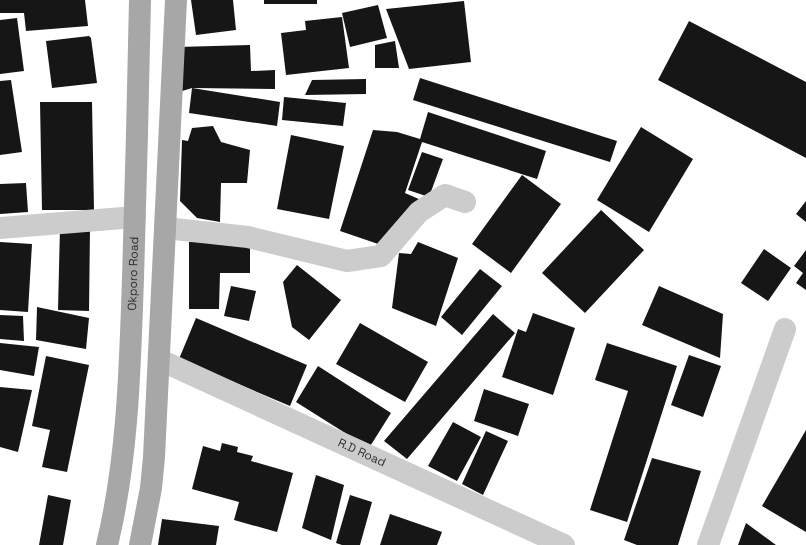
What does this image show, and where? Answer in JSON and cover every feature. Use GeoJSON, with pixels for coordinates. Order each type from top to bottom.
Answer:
{"type":"FeatureCollection","features":[{"type":"Feature","properties":{"kind":"main road","name":"Okporo Road"},"geometry":{"type":"LineString","coordinates":[[107,545],[122,465],[127,411],[135,217],[140,0]]}},
{"type":"Feature","properties":{"kind":"main road"},"geometry":{"type":"LineString","coordinates":[[140,545],[152,480],[160,360],[176,0]]}},
{"type":"Feature","properties":{"kind":"street"},"geometry":{"type":"LineString","coordinates":[[165,228],[248,237],[347,262],[381,256],[419,212],[445,195],[465,202]]}},
{"type":"Feature","properties":{"kind":"street"},"geometry":{"type":"LineString","coordinates":[[0,228],[135,217]]}},
{"type":"Feature","properties":{"kind":"street"},"geometry":{"type":"LineString","coordinates":[[708,545],[786,330]]}},
{"type":"Feature","properties":{"kind":"street","name":"R.D Road"},"geometry":{"type":"LineString","coordinates":[[160,360],[558,544]]}},
{"type":"Feature","properties":{"kind":"building"},"geometry":{"type":"Polygon","coordinates":[[[0,0],[85,0],[88,26],[26,31],[24,13],[0,13],[0,0]]]}},
{"type":"Feature","properties":{"kind":"building"},"geometry":{"type":"Polygon","coordinates":[[[191,0],[233,0],[236,30],[196,35],[191,0]]]}},
{"type":"Feature","properties":{"kind":"building"},"geometry":{"type":"Polygon","coordinates":[[[264,0],[317,0],[317,4],[264,4],[264,0]]]}},
{"type":"Feature","properties":{"kind":"building"},"geometry":{"type":"Polygon","coordinates":[[[464,1],[471,62],[409,69],[386,9],[464,1]]]}},
{"type":"Feature","properties":{"kind":"building"},"geometry":{"type":"Polygon","coordinates":[[[378,5],[387,38],[350,47],[342,13],[378,5]]]}},
{"type":"Feature","properties":{"kind":"building"},"geometry":{"type":"Polygon","coordinates":[[[342,17],[349,68],[286,75],[281,33],[306,30],[305,21],[342,17]]]}},
{"type":"Feature","properties":{"kind":"building"},"geometry":{"type":"Polygon","coordinates":[[[17,18],[24,71],[0,74],[0,20],[17,18]]]}},
{"type":"Feature","properties":{"kind":"building"},"geometry":{"type":"Polygon","coordinates":[[[689,21],[806,82],[806,158],[658,80],[689,21]]]}},
{"type":"Feature","properties":{"kind":"building"},"geometry":{"type":"Polygon","coordinates":[[[89,36],[91,38],[97,83],[52,88],[46,41],[89,36]]]}},
{"type":"Feature","properties":{"kind":"building"},"geometry":{"type":"Polygon","coordinates":[[[395,41],[399,68],[375,68],[375,45],[395,41]]]}},
{"type":"Feature","properties":{"kind":"building"},"geometry":{"type":"Polygon","coordinates":[[[250,45],[251,71],[275,70],[275,89],[192,88],[179,92],[178,47],[250,45]]]}},
{"type":"Feature","properties":{"kind":"building"},"geometry":{"type":"Polygon","coordinates":[[[420,78],[617,141],[610,162],[413,100],[420,78]]]}},
{"type":"Feature","properties":{"kind":"building"},"geometry":{"type":"Polygon","coordinates":[[[366,79],[366,94],[305,95],[312,80],[366,79]]]}},
{"type":"Feature","properties":{"kind":"building"},"geometry":{"type":"Polygon","coordinates":[[[11,80],[22,152],[0,155],[0,81],[11,80]]]}},
{"type":"Feature","properties":{"kind":"building"},"geometry":{"type":"Polygon","coordinates":[[[192,88],[280,102],[277,126],[189,113],[192,88]]]}},
{"type":"Feature","properties":{"kind":"building"},"geometry":{"type":"Polygon","coordinates":[[[284,97],[346,103],[343,126],[282,120],[284,97]]]}},
{"type":"Feature","properties":{"kind":"building"},"geometry":{"type":"Polygon","coordinates":[[[40,102],[92,102],[94,210],[42,210],[40,102]]]}},
{"type":"Feature","properties":{"kind":"building"},"geometry":{"type":"Polygon","coordinates":[[[428,112],[546,151],[537,179],[422,142],[405,193],[421,200],[387,247],[340,231],[373,130],[397,132],[420,139],[428,112]]]}},
{"type":"Feature","properties":{"kind":"building"},"geometry":{"type":"Polygon","coordinates":[[[213,126],[221,142],[250,150],[247,183],[221,183],[220,222],[197,218],[180,201],[182,140],[188,141],[192,128],[213,126]]]}},
{"type":"Feature","properties":{"kind":"building"},"geometry":{"type":"Polygon","coordinates":[[[641,127],[693,159],[649,232],[597,200],[641,127]]]}},
{"type":"Feature","properties":{"kind":"building"},"geometry":{"type":"Polygon","coordinates":[[[291,135],[344,146],[329,219],[277,209],[291,135]]]}},
{"type":"Feature","properties":{"kind":"building"},"geometry":{"type":"Polygon","coordinates":[[[422,152],[443,159],[429,197],[408,190],[422,152]]]}},
{"type":"Feature","properties":{"kind":"building"},"geometry":{"type":"Polygon","coordinates":[[[522,175],[561,204],[511,273],[472,244],[522,175]]]}},
{"type":"Feature","properties":{"kind":"building"},"geometry":{"type":"Polygon","coordinates":[[[26,183],[28,212],[0,214],[0,184],[26,183]]]}},
{"type":"Feature","properties":{"kind":"building"},"geometry":{"type":"Polygon","coordinates":[[[806,201],[806,222],[796,214],[806,201]]]}},
{"type":"Feature","properties":{"kind":"building"},"geometry":{"type":"Polygon","coordinates":[[[601,210],[644,250],[585,313],[542,273],[601,210]]]}},
{"type":"Feature","properties":{"kind":"building"},"geometry":{"type":"Polygon","coordinates":[[[60,227],[90,228],[89,311],[58,310],[60,227]]]}},
{"type":"Feature","properties":{"kind":"building"},"geometry":{"type":"Polygon","coordinates":[[[0,242],[32,244],[28,312],[0,310],[0,242]]]}},
{"type":"Feature","properties":{"kind":"building"},"geometry":{"type":"Polygon","coordinates":[[[189,242],[250,243],[250,273],[220,273],[219,309],[189,309],[189,242]]]}},
{"type":"Feature","properties":{"kind":"building"},"geometry":{"type":"Polygon","coordinates":[[[418,242],[458,258],[436,326],[392,308],[399,253],[411,254],[418,242]]]}},
{"type":"Feature","properties":{"kind":"building"},"geometry":{"type":"Polygon","coordinates":[[[764,249],[791,268],[768,301],[741,283],[764,249]]]}},
{"type":"Feature","properties":{"kind":"building"},"geometry":{"type":"Polygon","coordinates":[[[806,250],[806,290],[796,283],[803,273],[794,266],[806,250]]]}},
{"type":"Feature","properties":{"kind":"building"},"geometry":{"type":"Polygon","coordinates":[[[297,265],[341,300],[309,340],[292,327],[283,282],[297,265]]]}},
{"type":"Feature","properties":{"kind":"building"},"geometry":{"type":"Polygon","coordinates":[[[480,269],[502,286],[462,335],[441,317],[480,269]]]}},
{"type":"Feature","properties":{"kind":"building"},"geometry":{"type":"Polygon","coordinates":[[[231,286],[256,291],[249,321],[224,316],[231,286]]]}},
{"type":"Feature","properties":{"kind":"building"},"geometry":{"type":"Polygon","coordinates":[[[659,286],[723,314],[720,358],[642,325],[659,286]]]}},
{"type":"Feature","properties":{"kind":"building"},"geometry":{"type":"Polygon","coordinates":[[[37,307],[89,318],[86,349],[36,340],[37,307]]]}},
{"type":"Feature","properties":{"kind":"building"},"geometry":{"type":"Polygon","coordinates":[[[533,313],[575,328],[553,395],[502,377],[518,329],[526,332],[533,313]]]}},
{"type":"Feature","properties":{"kind":"building"},"geometry":{"type":"Polygon","coordinates":[[[493,314],[515,333],[407,459],[384,441],[493,314]]]}},
{"type":"Feature","properties":{"kind":"building"},"geometry":{"type":"Polygon","coordinates":[[[0,315],[23,316],[24,341],[0,339],[0,315]]]}},
{"type":"Feature","properties":{"kind":"building"},"geometry":{"type":"Polygon","coordinates":[[[196,318],[307,365],[290,406],[179,359],[196,318]]]}},
{"type":"Feature","properties":{"kind":"building"},"geometry":{"type":"Polygon","coordinates":[[[360,323],[428,362],[405,402],[336,364],[360,323]]]}},
{"type":"Feature","properties":{"kind":"building"},"geometry":{"type":"Polygon","coordinates":[[[0,343],[39,347],[34,376],[0,370],[0,343]]]}},
{"type":"Feature","properties":{"kind":"building"},"geometry":{"type":"Polygon","coordinates":[[[607,343],[677,366],[627,522],[590,510],[628,391],[595,380],[607,343]]]}},
{"type":"Feature","properties":{"kind":"building"},"geometry":{"type":"Polygon","coordinates":[[[689,355],[721,366],[703,417],[671,405],[689,355]]]}},
{"type":"Feature","properties":{"kind":"building"},"geometry":{"type":"Polygon","coordinates":[[[46,356],[89,365],[67,472],[42,467],[50,430],[32,426],[46,356]]]}},
{"type":"Feature","properties":{"kind":"building"},"geometry":{"type":"Polygon","coordinates":[[[318,366],[391,413],[369,448],[296,402],[318,366]]]}},
{"type":"Feature","properties":{"kind":"building"},"geometry":{"type":"Polygon","coordinates":[[[0,387],[32,390],[18,452],[0,447],[0,387]]]}},
{"type":"Feature","properties":{"kind":"building"},"geometry":{"type":"Polygon","coordinates":[[[484,389],[529,404],[518,436],[474,421],[484,389]]]}},
{"type":"Feature","properties":{"kind":"building"},"geometry":{"type":"Polygon","coordinates":[[[453,422],[481,437],[457,481],[428,466],[453,422]]]}},
{"type":"Feature","properties":{"kind":"building"},"geometry":{"type":"Polygon","coordinates":[[[806,430],[806,532],[762,506],[806,430]]]}},
{"type":"Feature","properties":{"kind":"building"},"geometry":{"type":"Polygon","coordinates":[[[486,431],[508,441],[483,495],[462,484],[486,431]]]}},
{"type":"Feature","properties":{"kind":"building"},"geometry":{"type":"Polygon","coordinates":[[[222,443],[238,447],[237,452],[253,456],[251,461],[293,473],[277,532],[234,520],[239,502],[192,489],[203,446],[220,451],[222,443]]]}},
{"type":"Feature","properties":{"kind":"building"},"geometry":{"type":"Polygon","coordinates":[[[652,458],[701,471],[678,545],[637,545],[624,540],[652,458]]]}},
{"type":"Feature","properties":{"kind":"building"},"geometry":{"type":"Polygon","coordinates":[[[316,475],[344,485],[331,540],[302,528],[316,475]]]}},
{"type":"Feature","properties":{"kind":"building"},"geometry":{"type":"Polygon","coordinates":[[[48,495],[71,500],[63,545],[39,545],[48,495]]]}},
{"type":"Feature","properties":{"kind":"building"},"geometry":{"type":"Polygon","coordinates":[[[350,495],[372,502],[360,545],[342,545],[336,543],[350,495]]]}},
{"type":"Feature","properties":{"kind":"building"},"geometry":{"type":"Polygon","coordinates":[[[390,514],[442,532],[437,545],[380,545],[390,514]]]}},
{"type":"Feature","properties":{"kind":"building"},"geometry":{"type":"Polygon","coordinates":[[[162,519],[219,526],[216,545],[158,545],[162,519]]]}},
{"type":"Feature","properties":{"kind":"building"},"geometry":{"type":"Polygon","coordinates":[[[746,523],[776,545],[738,545],[746,523]]]}}]}
